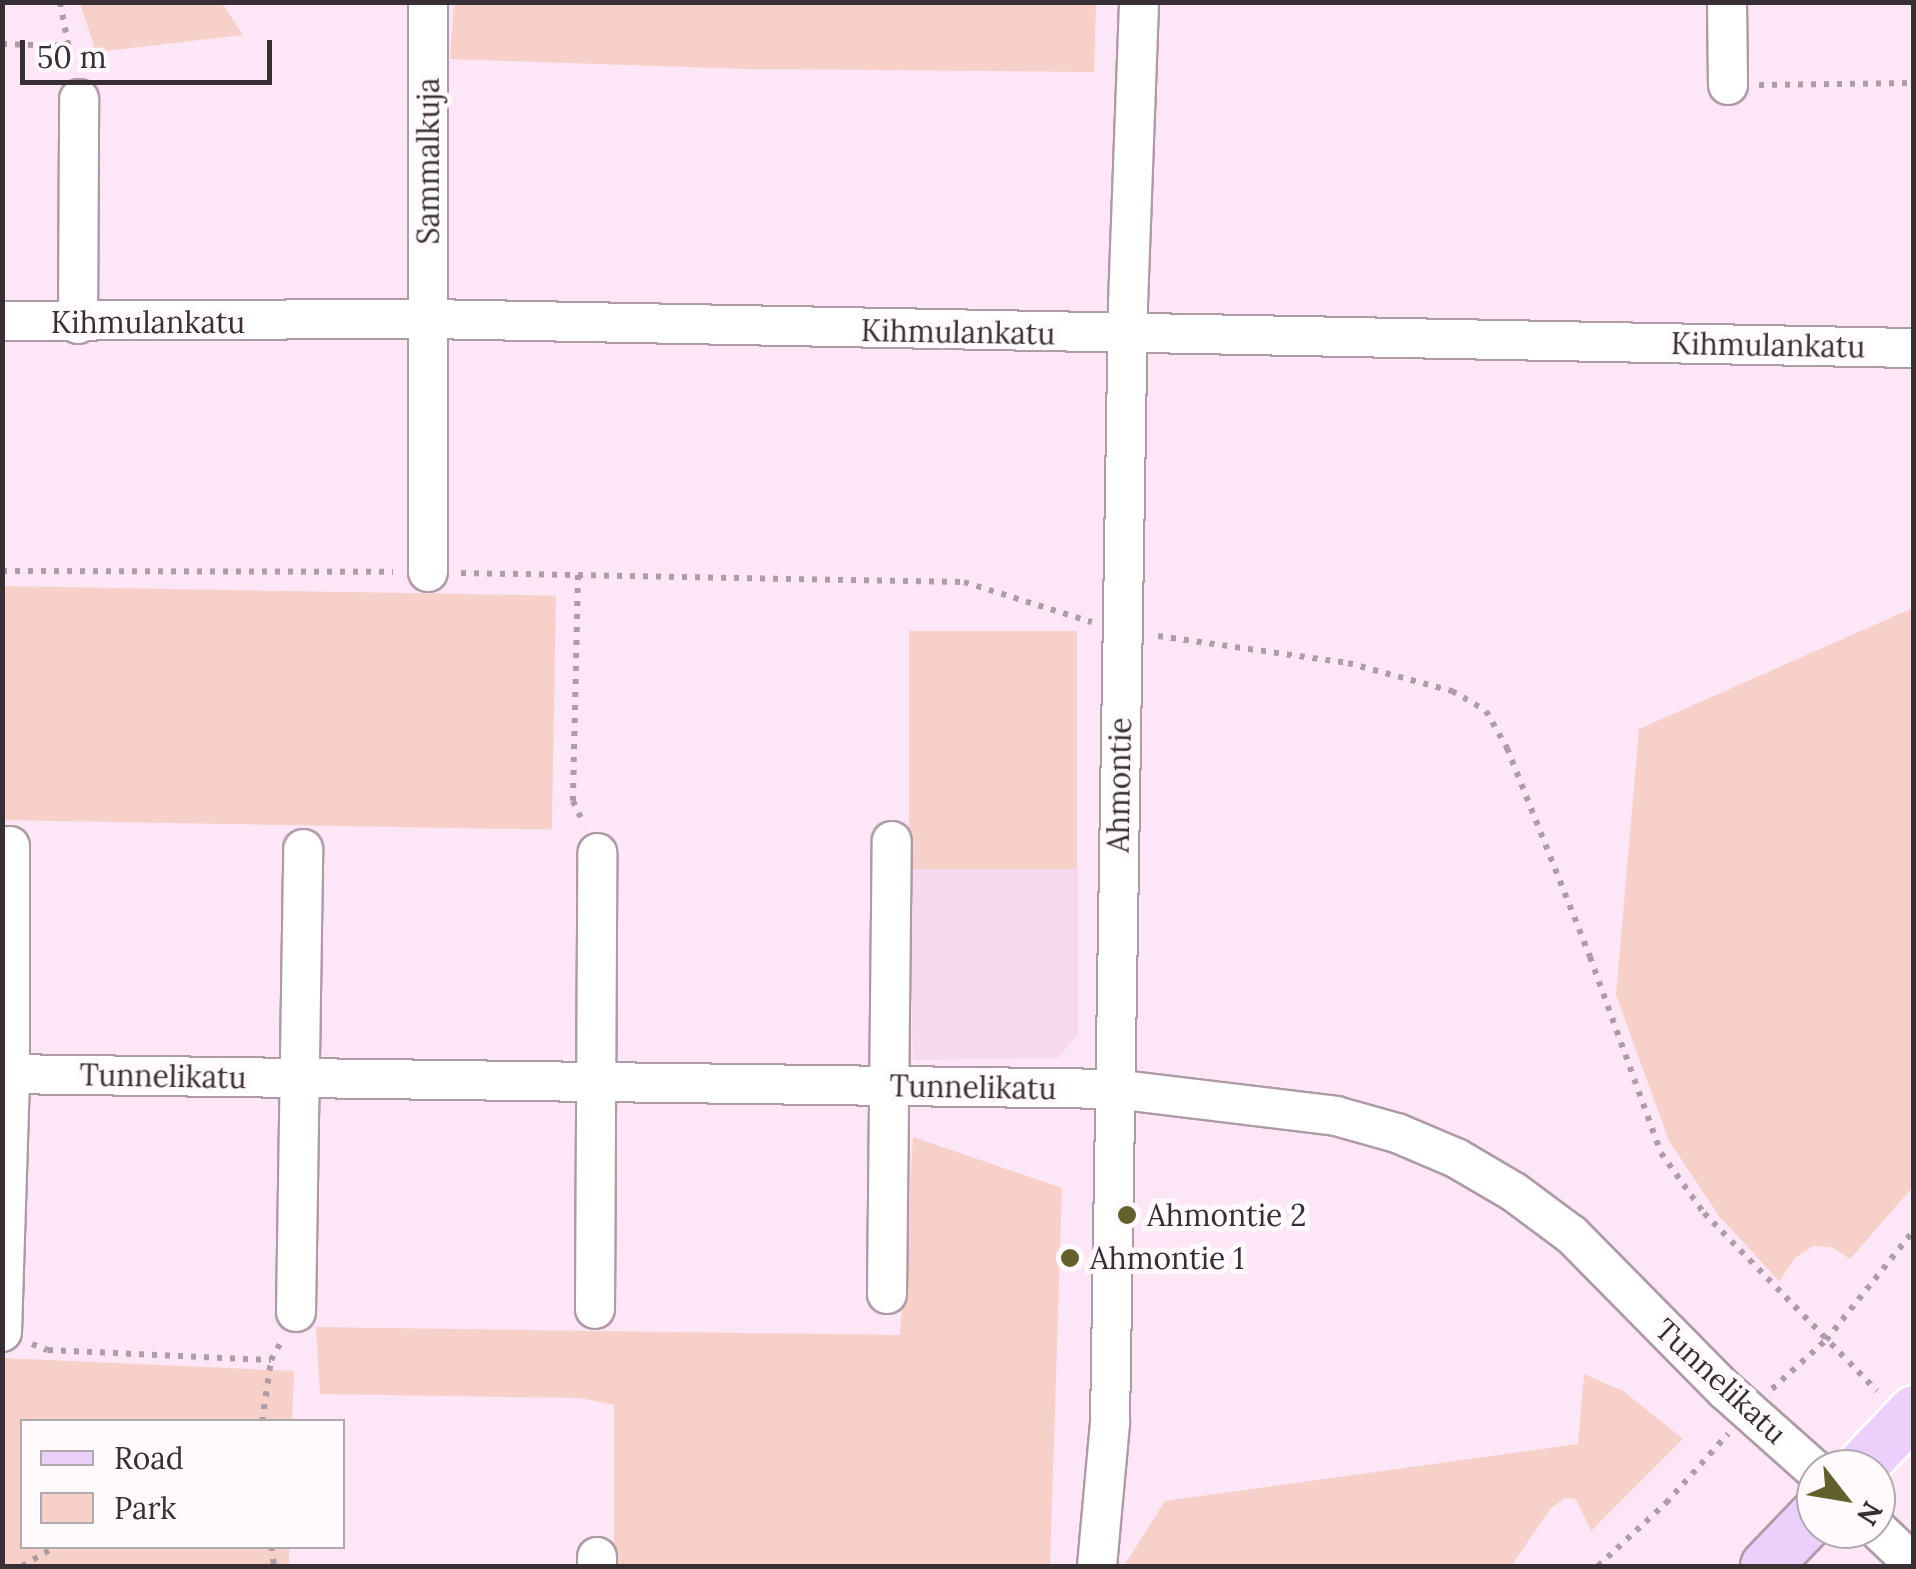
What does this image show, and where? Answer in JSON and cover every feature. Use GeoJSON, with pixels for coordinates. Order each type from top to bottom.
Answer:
{"type":"FeatureCollection","features":[{"type":"Feature","properties":{"kind":"main road"},"geometry":{"type":"LineString","coordinates":[[1873,1449],[1901,1407]]}},
{"type":"Feature","properties":{"kind":"street","name":"Sammalkuja"},"geometry":{"type":"LineString","coordinates":[[428,2],[428,572]]}},
{"type":"Feature","properties":{"kind":"street","name":"Ahmontie"},"geometry":{"type":"LineString","coordinates":[[1097,1566],[1110,1423],[1128,335],[1139,2]]}},
{"type":"Feature","properties":{"kind":"street"},"geometry":{"type":"LineString","coordinates":[[1727,2],[1728,86]]}},
{"type":"Feature","properties":{"kind":"street"},"geometry":{"type":"LineString","coordinates":[[78,324],[79,99]]}},
{"type":"Feature","properties":{"kind":"street","name":"Kihmulankatu"},"geometry":{"type":"LineString","coordinates":[[2,320],[78,324],[428,319],[1914,348]]}},
{"type":"Feature","properties":{"kind":"street"},"geometry":{"type":"LineString","coordinates":[[887,1294],[892,841]]}},
{"type":"Feature","properties":{"kind":"street"},"geometry":{"type":"LineString","coordinates":[[10,846],[6,1074],[10,1336]]}},
{"type":"Feature","properties":{"kind":"street"},"geometry":{"type":"LineString","coordinates":[[296,1312],[304,848]]}},
{"type":"Feature","properties":{"kind":"street"},"geometry":{"type":"LineString","coordinates":[[595,1309],[597,854]]}},
{"type":"Feature","properties":{"kind":"street","name":"Tunnelikatu"},"geometry":{"type":"LineString","coordinates":[[6,1074],[1114,1088],[1336,1116],[1396,1133],[1456,1158],[1514,1192],[1572,1235],[1726,1390],[1796,1453]]}},
{"type":"Feature","properties":{"kind":"path"},"geometry":{"type":"LineString","coordinates":[[60,2],[79,99]]}},
{"type":"Feature","properties":{"kind":"path"},"geometry":{"type":"LineString","coordinates":[[2,44],[69,46]]}},
{"type":"Feature","properties":{"kind":"path"},"geometry":{"type":"LineString","coordinates":[[1728,86],[1914,83]]}},
{"type":"Feature","properties":{"kind":"path"},"geometry":{"type":"LineString","coordinates":[[2,570],[428,572],[964,582],[1122,631],[1348,663],[1452,691],[1486,711],[1507,748],[1583,939],[1660,1153],[1704,1213],[1901,1407]]}},
{"type":"Feature","properties":{"kind":"path"},"geometry":{"type":"LineString","coordinates":[[578,575],[573,802],[597,854]]}},
{"type":"Feature","properties":{"kind":"path"},"geometry":{"type":"LineString","coordinates":[[262,1419],[272,1360],[296,1312]]}},
{"type":"Feature","properties":{"kind":"path"},"geometry":{"type":"LineString","coordinates":[[10,1336],[48,1350],[272,1360]]}},
{"type":"Feature","properties":{"kind":"path"},"geometry":{"type":"LineString","coordinates":[[22,1566],[51,1549]]}},
{"type":"Feature","properties":{"kind":"path"},"geometry":{"type":"LineString","coordinates":[[271,1549],[274,1566]]}},
{"type":"Feature","properties":{"kind":"shaded area"},"geometry":{"type":"Polygon","coordinates":[[[1078,867],[1078,1034],[1058,1058],[913,1060],[908,869],[1078,867]]]}},
{"type":"Feature","properties":{"kind":"green space"},"geometry":{"type":"Polygon","coordinates":[[[80,3],[222,3],[243,35],[96,52],[80,3]]]}},
{"type":"Feature","properties":{"kind":"green space"},"geometry":{"type":"Polygon","coordinates":[[[454,3],[1096,3],[1094,72],[749,69],[450,59],[454,3]]]}},
{"type":"Feature","properties":{"kind":"green space"},"geometry":{"type":"Polygon","coordinates":[[[3,586],[556,596],[552,830],[2,820],[3,586]]]}},
{"type":"Feature","properties":{"kind":"green space"},"geometry":{"type":"Polygon","coordinates":[[[1913,608],[1913,1187],[1850,1259],[1831,1247],[1813,1246],[1795,1258],[1779,1281],[1719,1216],[1669,1141],[1616,995],[1639,729],[1913,608]]]}},
{"type":"Feature","properties":{"kind":"green space"},"geometry":{"type":"Polygon","coordinates":[[[909,631],[1077,631],[1077,869],[909,869],[909,631]]]}},
{"type":"Feature","properties":{"kind":"green space"},"geometry":{"type":"Polygon","coordinates":[[[913,1137],[1062,1188],[1050,1566],[614,1566],[614,1405],[580,1398],[320,1394],[316,1327],[900,1335],[913,1137]]]}},
{"type":"Feature","properties":{"kind":"green space"},"geometry":{"type":"Polygon","coordinates":[[[3,1358],[294,1371],[292,1419],[20,1419],[20,1549],[289,1549],[289,1566],[3,1566],[3,1358]]]}},
{"type":"Feature","properties":{"kind":"green space"},"geometry":{"type":"Polygon","coordinates":[[[1584,1374],[1623,1391],[1683,1439],[1591,1531],[1576,1499],[1565,1498],[1551,1508],[1511,1566],[1124,1566],[1165,1501],[1578,1444],[1584,1374]]]}},
{"type":"Feature","properties":{"kind":"place","name":"Ahmontie 2"},"geometry":{"type":"Point","coordinates":[1127,1215]}},
{"type":"Feature","properties":{"kind":"place","name":"Ahmontie 1"},"geometry":{"type":"Point","coordinates":[1070,1258]}}]}
